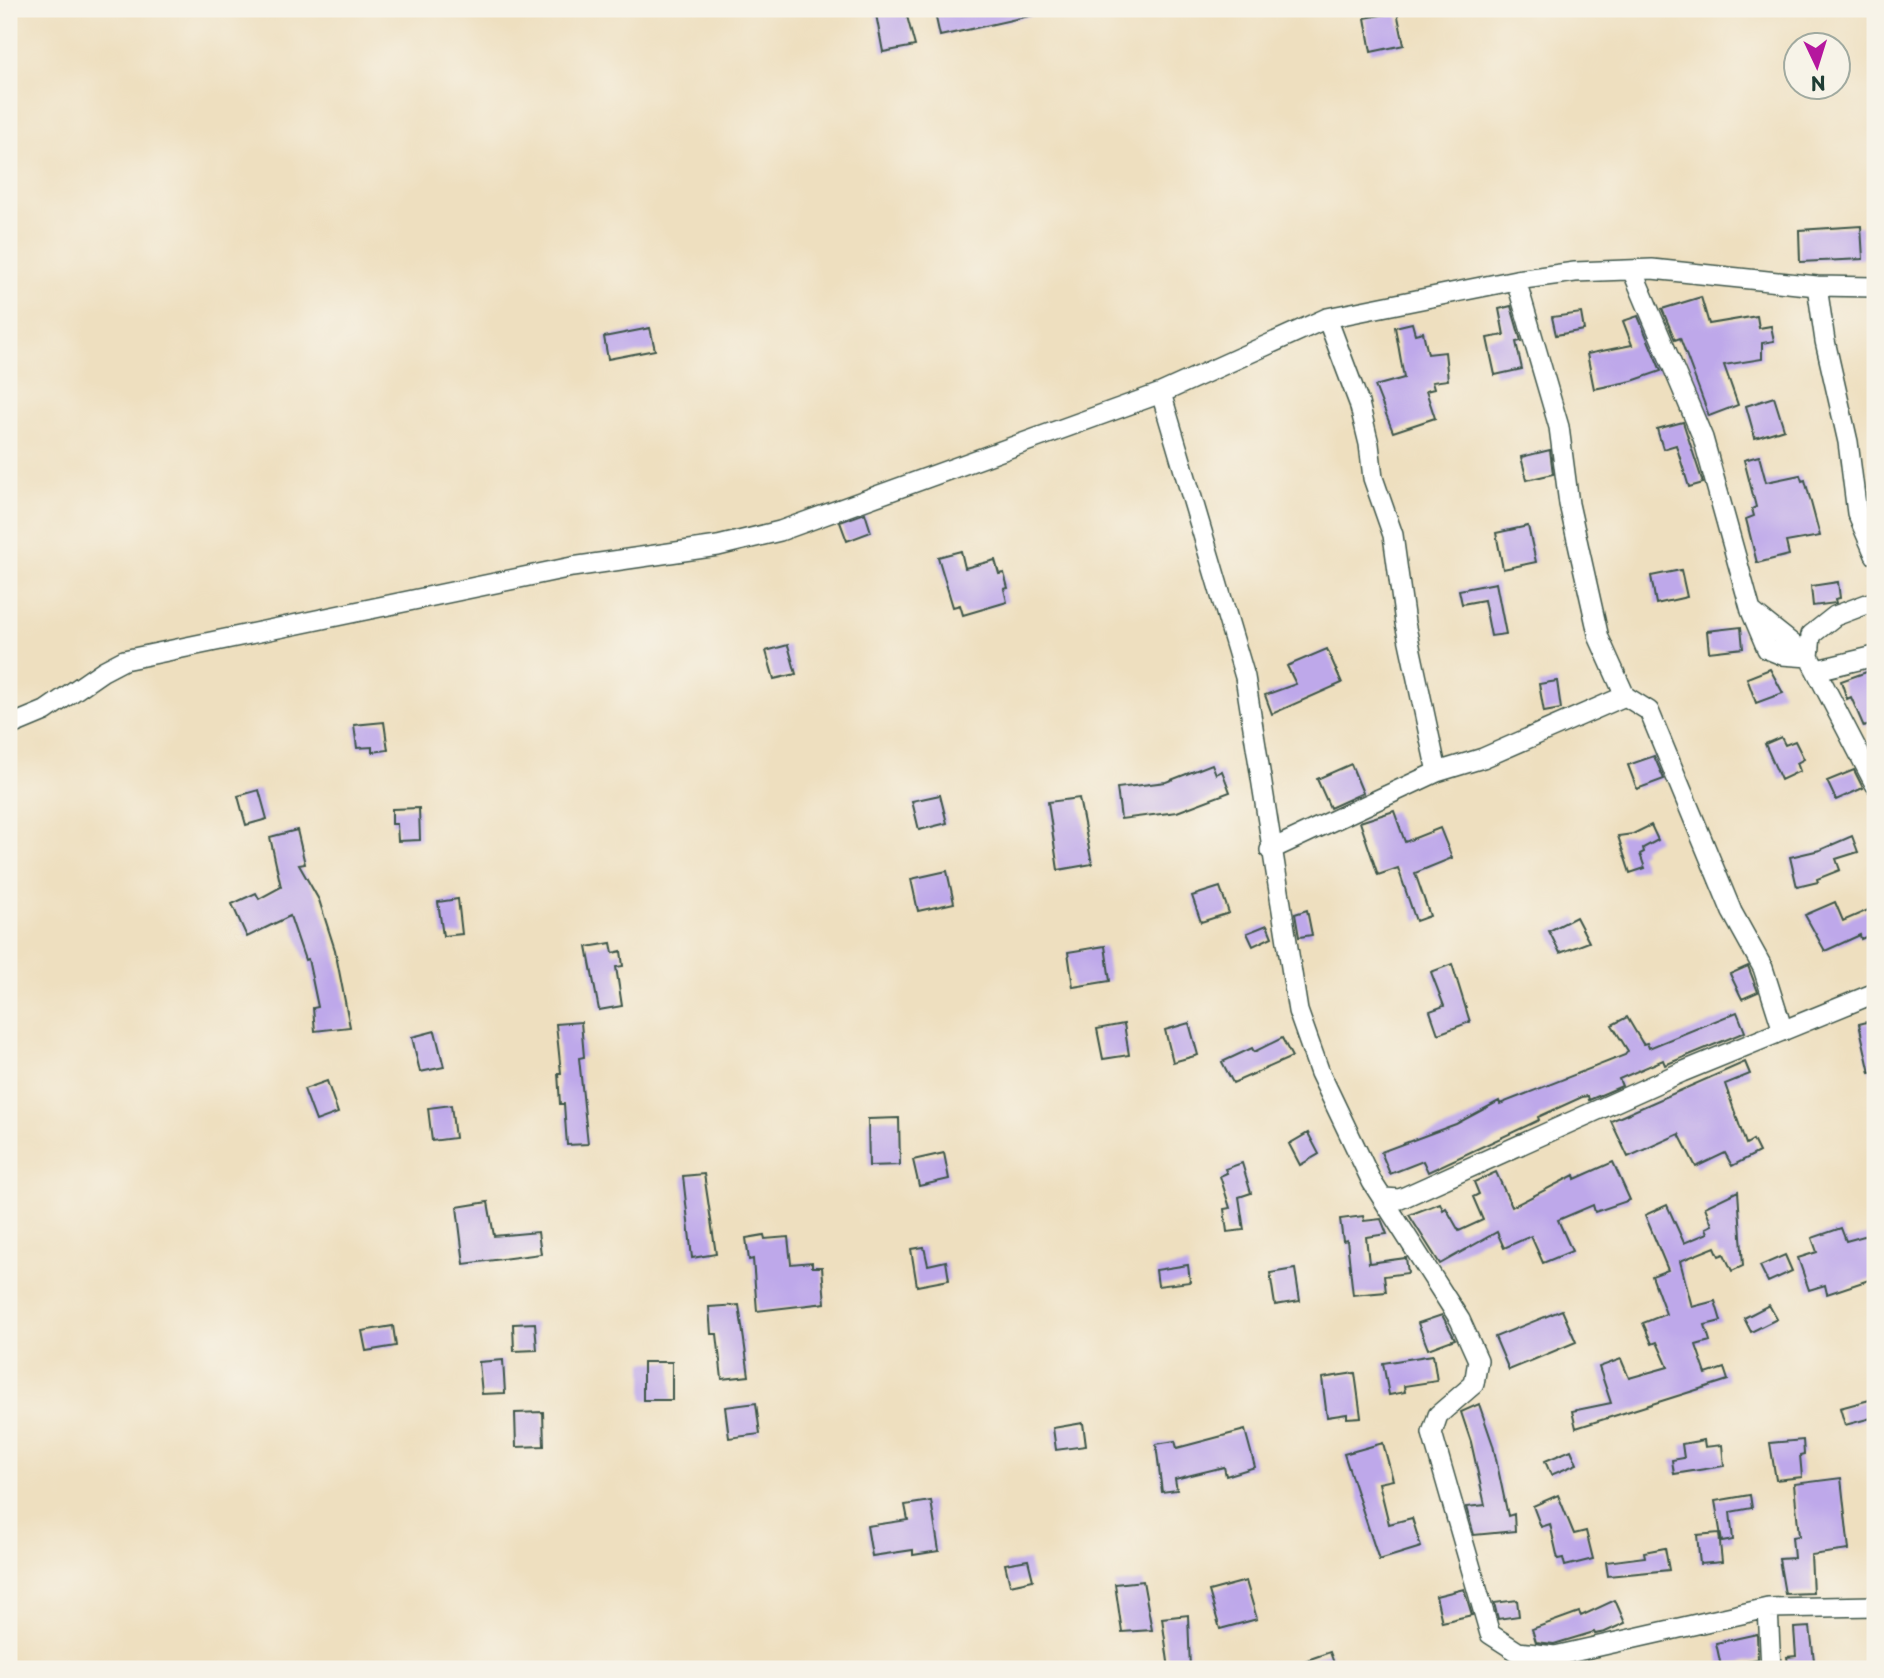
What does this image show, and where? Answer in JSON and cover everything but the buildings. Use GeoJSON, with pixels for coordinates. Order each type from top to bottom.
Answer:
{"type":"FeatureCollection","features":[{"type":"Feature","properties":{"kind":"street"},"geometry":{"type":"LineString","coordinates":[[1632,270],[1703,438],[1751,611],[1813,664],[1875,785]]}},
{"type":"Feature","properties":{"kind":"street"},"geometry":{"type":"LineString","coordinates":[[9,726],[45,711],[103,670],[124,660],[572,567],[718,546],[779,531],[1161,393],[1327,318],[1516,280],[1576,272],[1632,270],[1817,286],[1875,287]]}},
{"type":"Feature","properties":{"kind":"street"},"geometry":{"type":"LineString","coordinates":[[1516,280],[1559,427],[1569,504],[1599,638],[1625,696],[1648,711],[1731,912],[1763,968],[1783,1031]]}},
{"type":"Feature","properties":{"kind":"street"},"geometry":{"type":"LineString","coordinates":[[1817,286],[1825,341],[1848,442],[1857,513],[1875,555]]}},
{"type":"Feature","properties":{"kind":"street"},"geometry":{"type":"LineString","coordinates":[[1327,318],[1359,403],[1374,478],[1393,535],[1405,623],[1437,772]]}},
{"type":"Feature","properties":{"kind":"street"},"geometry":{"type":"LineString","coordinates":[[1161,393],[1245,677],[1270,850],[1298,1012],[1320,1073],[1373,1182],[1460,1320],[1478,1360],[1474,1384],[1438,1415],[1432,1433],[1490,1634],[1518,1652],[1555,1656],[1768,1608],[1875,1606]]}},
{"type":"Feature","properties":{"kind":"street"},"geometry":{"type":"LineString","coordinates":[[1813,664],[1811,635],[1835,616],[1875,601]]}},
{"type":"Feature","properties":{"kind":"street"},"geometry":{"type":"LineString","coordinates":[[1813,664],[1875,656]]}},
{"type":"Feature","properties":{"kind":"street"},"geometry":{"type":"LineString","coordinates":[[1270,850],[1437,772],[1483,758],[1592,708],[1625,696]]}},
{"type":"Feature","properties":{"kind":"street"},"geometry":{"type":"LineString","coordinates":[[1384,1198],[1400,1199],[1682,1072],[1875,993]]}},
{"type":"Feature","properties":{"kind":"street"},"geometry":{"type":"LineString","coordinates":[[1768,1608],[1771,1669]]}}]}
